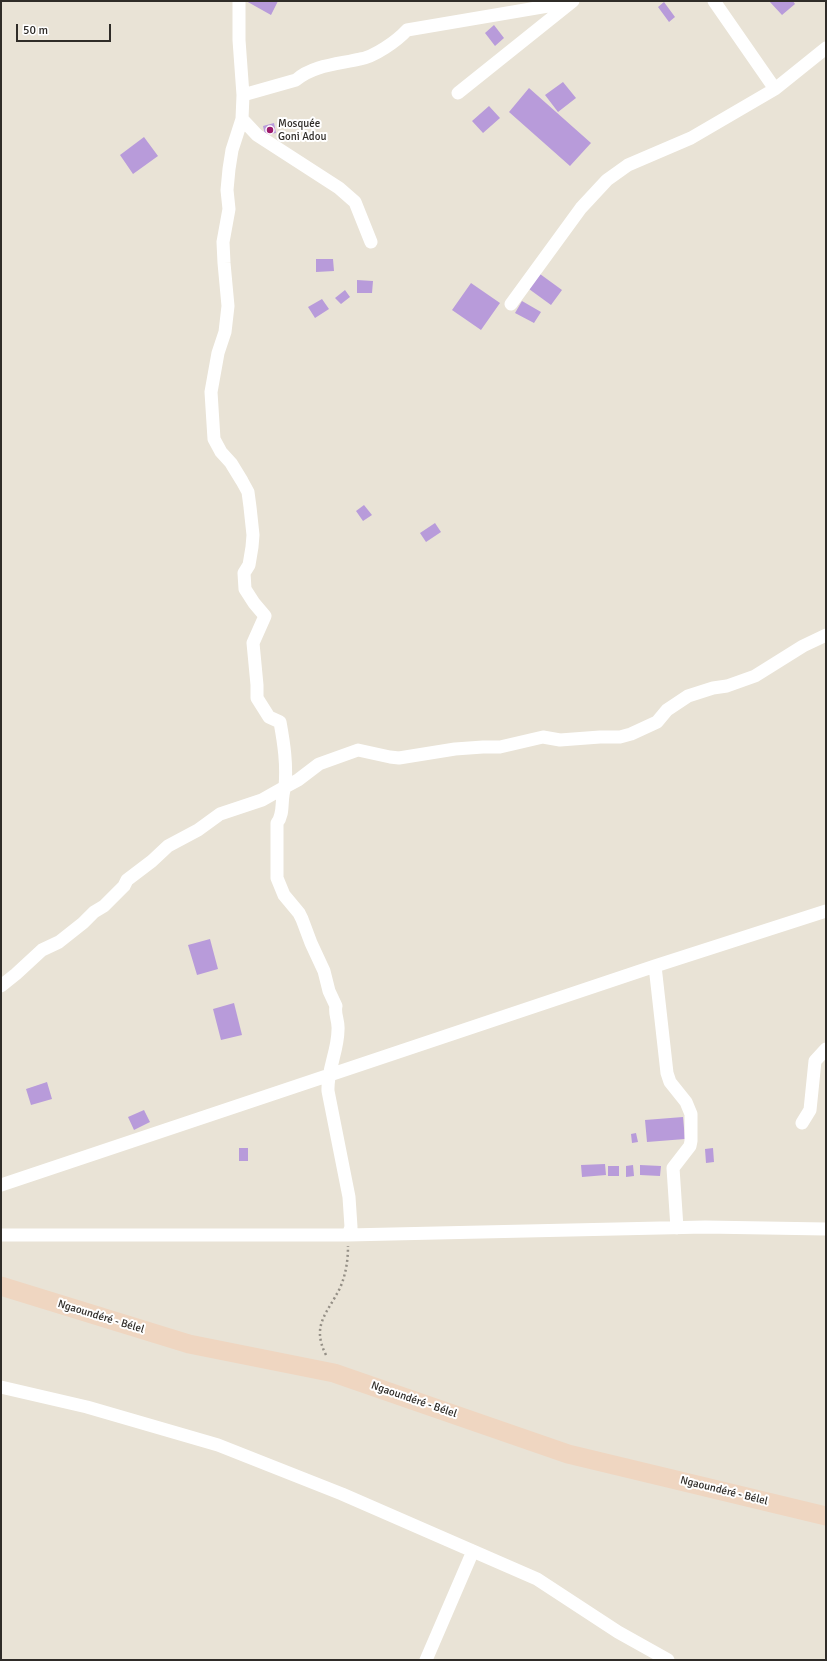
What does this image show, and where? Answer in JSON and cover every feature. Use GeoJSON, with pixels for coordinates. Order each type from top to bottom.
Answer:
{"type":"FeatureCollection","features":[{"type":"Feature","properties":{"kind":"main road","name":"Ngaoundéré - Bélel"},"geometry":{"type":"LineString","coordinates":[[1,1286],[189,1344],[334,1373],[568,1454],[826,1516]]}},
{"type":"Feature","properties":{"kind":"street"},"geometry":{"type":"LineString","coordinates":[[239,1],[239,40],[243,95],[242,119],[232,150],[229,169],[227,190],[229,209],[223,242],[228,306],[225,332],[218,353],[211,392],[212,420],[214,439],[221,452],[231,463],[248,492],[253,536],[249,565],[244,573],[245,589],[265,616],[253,643],[257,698],[269,717],[280,722],[285,746],[287,770],[282,799],[282,817],[277,823],[277,878],[284,895],[302,919],[324,971],[329,992],[336,1006],[335,1012],[338,1022],[338,1031],[329,1075],[328,1091],[349,1197],[351,1227],[348,1235]]}},
{"type":"Feature","properties":{"kind":"street"},"geometry":{"type":"LineString","coordinates":[[243,95],[296,80],[302,74],[340,62],[362,59],[387,46],[407,30],[548,6],[562,1]]}},
{"type":"Feature","properties":{"kind":"street"},"geometry":{"type":"LineString","coordinates":[[458,93],[573,1]]}},
{"type":"Feature","properties":{"kind":"street"},"geometry":{"type":"LineString","coordinates":[[714,1],[775,89]]}},
{"type":"Feature","properties":{"kind":"street"},"geometry":{"type":"LineString","coordinates":[[511,304],[581,208],[607,180],[628,165],[691,138],[775,89],[826,48]]}},
{"type":"Feature","properties":{"kind":"street"},"geometry":{"type":"LineString","coordinates":[[242,119],[257,134],[339,188],[355,202],[371,242]]}},
{"type":"Feature","properties":{"kind":"street"},"geometry":{"type":"LineString","coordinates":[[1,986],[42,950],[59,942],[94,912],[104,906],[124,886],[127,880],[152,861],[168,846],[198,830],[220,814],[262,800],[312,771],[319,764],[358,750],[399,758],[455,749],[500,747],[543,737],[568,740],[620,737],[631,734],[656,722],[667,710],[688,696],[756,676],[804,646],[826,635]]}},
{"type":"Feature","properties":{"kind":"street"},"geometry":{"type":"LineString","coordinates":[[1,1185],[655,966],[826,911]]}},
{"type":"Feature","properties":{"kind":"street"},"geometry":{"type":"LineString","coordinates":[[655,966],[667,1073],[670,1082],[686,1102],[691,1114],[690,1146],[673,1168],[677,1228]]}},
{"type":"Feature","properties":{"kind":"street"},"geometry":{"type":"LineString","coordinates":[[802,1123],[810,1110],[815,1061],[826,1049]]}},
{"type":"Feature","properties":{"kind":"street"},"geometry":{"type":"LineString","coordinates":[[1,1235],[348,1235],[677,1228],[826,1229]]}},
{"type":"Feature","properties":{"kind":"street"},"geometry":{"type":"LineString","coordinates":[[1,1387],[75,1404],[218,1445],[342,1494],[537,1579],[618,1632],[668,1660]]}},
{"type":"Feature","properties":{"kind":"street"},"geometry":{"type":"LineString","coordinates":[[426,1660],[473,1551]]}},
{"type":"Feature","properties":{"kind":"path"},"geometry":{"type":"LineString","coordinates":[[334,1373],[320,1342],[319,1335],[324,1315],[340,1286],[347,1265],[348,1235]]}},
{"type":"Feature","properties":{"kind":"building"},"geometry":{"type":"Polygon","coordinates":[[[246,1],[278,1],[271,15],[246,1]]]}},
{"type":"Feature","properties":{"kind":"building"},"geometry":{"type":"Polygon","coordinates":[[[769,1],[793,1],[795,4],[782,15],[769,1]]]}},
{"type":"Feature","properties":{"kind":"building"},"geometry":{"type":"Polygon","coordinates":[[[664,2],[675,17],[669,22],[658,7],[664,2]]]}},
{"type":"Feature","properties":{"kind":"building"},"geometry":{"type":"Polygon","coordinates":[[[494,25],[504,38],[495,46],[485,33],[494,25]]]}},
{"type":"Feature","properties":{"kind":"building"},"geometry":{"type":"Polygon","coordinates":[[[563,82],[576,98],[558,112],[545,95],[563,82]]]}},
{"type":"Feature","properties":{"kind":"building"},"geometry":{"type":"Polygon","coordinates":[[[529,88],[591,143],[570,166],[509,112],[529,88]]]}},
{"type":"Feature","properties":{"kind":"building"},"geometry":{"type":"Polygon","coordinates":[[[489,106],[500,118],[483,133],[472,121],[489,106]]]}},
{"type":"Feature","properties":{"kind":"building"},"geometry":{"type":"Polygon","coordinates":[[[274,123],[276,133],[265,135],[263,126],[274,123]]]}},
{"type":"Feature","properties":{"kind":"building"},"geometry":{"type":"Polygon","coordinates":[[[144,137],[158,156],[133,174],[120,155],[144,137]]]}},
{"type":"Feature","properties":{"kind":"building"},"geometry":{"type":"Polygon","coordinates":[[[316,259],[333,259],[334,271],[316,272],[316,259]]]}},
{"type":"Feature","properties":{"kind":"building"},"geometry":{"type":"Polygon","coordinates":[[[540,274],[562,290],[551,305],[529,289],[540,274]]]}},
{"type":"Feature","properties":{"kind":"building"},"geometry":{"type":"Polygon","coordinates":[[[357,280],[373,281],[372,293],[357,293],[357,280]]]}},
{"type":"Feature","properties":{"kind":"building"},"geometry":{"type":"Polygon","coordinates":[[[471,283],[500,303],[481,330],[452,310],[471,283]]]}},
{"type":"Feature","properties":{"kind":"building"},"geometry":{"type":"Polygon","coordinates":[[[345,290],[350,297],[341,304],[335,298],[345,290]]]}},
{"type":"Feature","properties":{"kind":"building"},"geometry":{"type":"Polygon","coordinates":[[[322,299],[329,309],[315,318],[308,307],[322,299]]]}},
{"type":"Feature","properties":{"kind":"building"},"geometry":{"type":"Polygon","coordinates":[[[522,301],[541,312],[534,323],[515,313],[522,301]]]}},
{"type":"Feature","properties":{"kind":"building"},"geometry":{"type":"Polygon","coordinates":[[[364,505],[372,515],[363,521],[356,511],[364,505]]]}},
{"type":"Feature","properties":{"kind":"building"},"geometry":{"type":"Polygon","coordinates":[[[435,523],[441,532],[426,542],[420,533],[435,523]]]}},
{"type":"Feature","properties":{"kind":"building"},"geometry":{"type":"Polygon","coordinates":[[[210,939],[218,969],[197,975],[188,945],[210,939]]]}},
{"type":"Feature","properties":{"kind":"building"},"geometry":{"type":"Polygon","coordinates":[[[234,1003],[242,1035],[221,1040],[213,1009],[234,1003]]]}},
{"type":"Feature","properties":{"kind":"building"},"geometry":{"type":"Polygon","coordinates":[[[47,1082],[52,1099],[31,1105],[26,1089],[47,1082]]]}},
{"type":"Feature","properties":{"kind":"building"},"geometry":{"type":"Polygon","coordinates":[[[144,1110],[150,1122],[134,1130],[128,1117],[144,1110]]]}},
{"type":"Feature","properties":{"kind":"building"},"geometry":{"type":"Polygon","coordinates":[[[683,1117],[685,1139],[647,1142],[645,1120],[683,1117]]]}},
{"type":"Feature","properties":{"kind":"building"},"geometry":{"type":"Polygon","coordinates":[[[636,1133],[638,1142],[632,1143],[631,1134],[636,1133]]]}},
{"type":"Feature","properties":{"kind":"building"},"geometry":{"type":"Polygon","coordinates":[[[239,1148],[248,1148],[248,1161],[239,1161],[239,1148]]]}},
{"type":"Feature","properties":{"kind":"building"},"geometry":{"type":"Polygon","coordinates":[[[713,1148],[714,1162],[706,1163],[705,1149],[713,1148]]]}},
{"type":"Feature","properties":{"kind":"building"},"geometry":{"type":"Polygon","coordinates":[[[605,1164],[606,1175],[582,1177],[581,1165],[605,1164]]]}},
{"type":"Feature","properties":{"kind":"building"},"geometry":{"type":"Polygon","coordinates":[[[633,1165],[634,1176],[626,1177],[626,1166],[633,1165]]]}},
{"type":"Feature","properties":{"kind":"building"},"geometry":{"type":"Polygon","coordinates":[[[640,1165],[661,1166],[660,1176],[640,1175],[640,1165]]]}},
{"type":"Feature","properties":{"kind":"building"},"geometry":{"type":"Polygon","coordinates":[[[608,1166],[619,1166],[619,1176],[608,1176],[608,1166]]]}},
{"type":"Feature","properties":{"kind":"place","name":"Mosquée Goni Adou"},"geometry":{"type":"Point","coordinates":[270,130]}}]}
